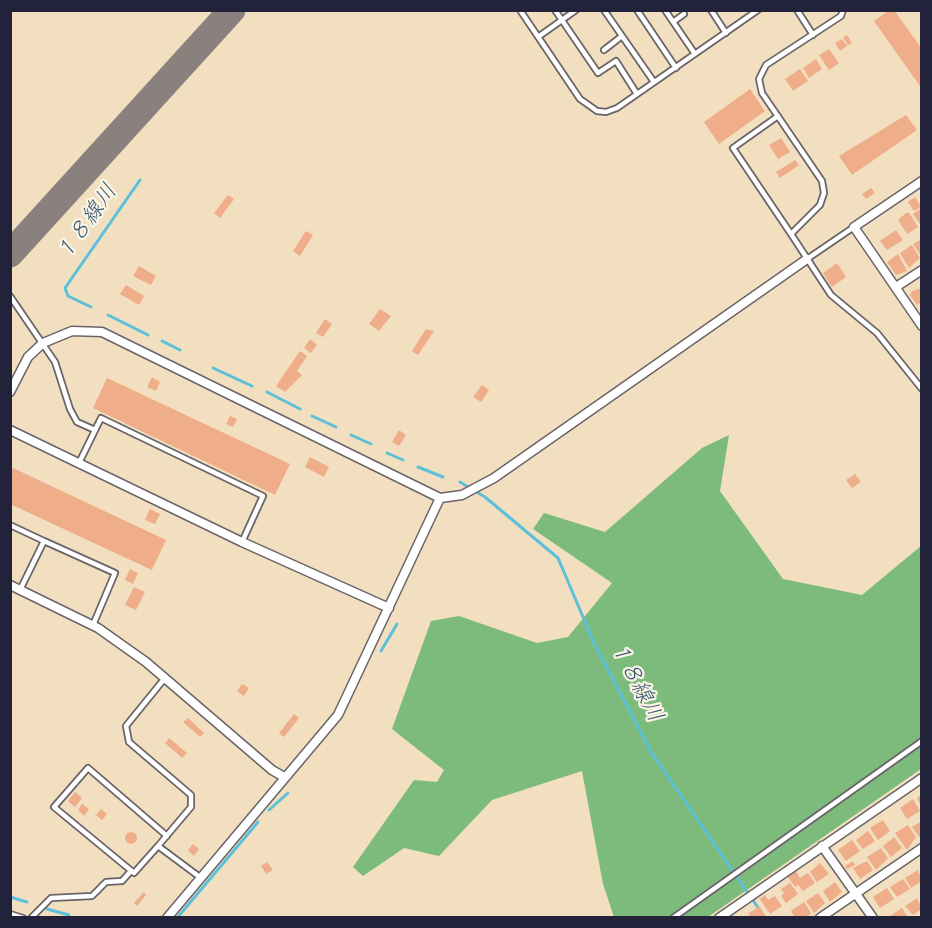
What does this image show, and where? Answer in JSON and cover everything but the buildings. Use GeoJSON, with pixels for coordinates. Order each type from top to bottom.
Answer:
{"type":"FeatureCollection","features":[{"type":"Feature","properties":{"kind":"street"},"geometry":{"type":"LineString","coordinates":[[921,181],[854,227],[921,326]]}},
{"type":"Feature","properties":{"kind":"street"},"geometry":{"type":"LineString","coordinates":[[10,392],[28,357],[43,343],[72,331],[102,332],[440,498],[462,495],[494,478],[807,259]]}},
{"type":"Feature","properties":{"kind":"street"},"geometry":{"type":"LineString","coordinates":[[896,287],[921,270]]}},
{"type":"Feature","properties":{"kind":"street"},"geometry":{"type":"LineString","coordinates":[[10,430],[242,542],[389,608]]}},
{"type":"Feature","properties":{"kind":"street"},"geometry":{"type":"LineString","coordinates":[[168,918],[338,715],[440,498]]}},
{"type":"Feature","properties":{"kind":"street"},"geometry":{"type":"LineString","coordinates":[[10,585],[93,625],[165,678],[284,777]]}},
{"type":"Feature","properties":{"kind":"street"},"geometry":{"type":"LineString","coordinates":[[719,918],[921,778]]}},
{"type":"Feature","properties":{"kind":"street"},"geometry":{"type":"LineString","coordinates":[[822,846],[873,918]]}},
{"type":"Feature","properties":{"kind":"street"},"geometry":{"type":"LineString","coordinates":[[820,918],[921,848]]}},
{"type":"Feature","properties":{"kind":"lane"},"geometry":{"type":"LineString","coordinates":[[520,10],[587,106],[606,112],[676,68],[758,10]]}},
{"type":"Feature","properties":{"kind":"lane"},"geometry":{"type":"LineString","coordinates":[[555,10],[598,73],[616,61],[637,94]]}},
{"type":"Feature","properties":{"kind":"lane"},"geometry":{"type":"LineString","coordinates":[[538,37],[576,10]]}},
{"type":"Feature","properties":{"kind":"lane"},"geometry":{"type":"LineString","coordinates":[[604,10],[654,82]]}},
{"type":"Feature","properties":{"kind":"lane"},"geometry":{"type":"LineString","coordinates":[[637,10],[676,68]]}},
{"type":"Feature","properties":{"kind":"lane"},"geometry":{"type":"LineString","coordinates":[[665,10],[695,54]]}},
{"type":"Feature","properties":{"kind":"lane"},"geometry":{"type":"LineString","coordinates":[[711,10],[726,33]]}},
{"type":"Feature","properties":{"kind":"lane"},"geometry":{"type":"LineString","coordinates":[[797,10],[813,35]]}},
{"type":"Feature","properties":{"kind":"lane"},"geometry":{"type":"LineString","coordinates":[[791,234],[820,206],[824,193],[822,181],[762,93],[759,79],[766,65],[841,16],[843,10]]}},
{"type":"Feature","properties":{"kind":"lane"},"geometry":{"type":"LineString","coordinates":[[673,22],[684,14]]}},
{"type":"Feature","properties":{"kind":"lane"},"geometry":{"type":"LineString","coordinates":[[604,50],[622,36]]}},
{"type":"Feature","properties":{"kind":"lane"},"geometry":{"type":"LineString","coordinates":[[778,116],[733,148],[831,295],[877,333],[921,389]]}},
{"type":"Feature","properties":{"kind":"lane"},"geometry":{"type":"LineString","coordinates":[[807,259],[854,227]]}},
{"type":"Feature","properties":{"kind":"lane"},"geometry":{"type":"LineString","coordinates":[[10,296],[55,362],[70,409],[77,422],[95,430]]}},
{"type":"Feature","properties":{"kind":"lane"},"geometry":{"type":"LineString","coordinates":[[78,464],[101,418],[263,496],[242,542]]}},
{"type":"Feature","properties":{"kind":"lane"},"geometry":{"type":"LineString","coordinates":[[10,525],[116,573],[93,625]]}},
{"type":"Feature","properties":{"kind":"lane"},"geometry":{"type":"LineString","coordinates":[[20,590],[44,541]]}},
{"type":"Feature","properties":{"kind":"lane"},"geometry":{"type":"LineString","coordinates":[[31,918],[51,898],[92,896],[106,882],[122,881],[130,872],[134,873],[191,807],[191,795],[129,742],[126,726],[165,678]]}},
{"type":"Feature","properties":{"kind":"lane"},"geometry":{"type":"LineString","coordinates":[[674,918],[921,741]]}},
{"type":"Feature","properties":{"kind":"lane"},"geometry":{"type":"LineString","coordinates":[[130,872],[54,807],[88,768],[167,836]]}},
{"type":"Feature","properties":{"kind":"lane"},"geometry":{"type":"LineString","coordinates":[[158,846],[201,878]]}},
{"type":"Feature","properties":{"kind":"lane"},"geometry":{"type":"LineString","coordinates":[[10,914],[23,918]]}},
{"type":"Feature","properties":{"kind":"green space"},"geometry":{"type":"Polygon","coordinates":[[[729,435],[720,491],[783,579],[862,595],[921,546],[921,769],[708,917],[614,917],[603,884],[582,771],[492,800],[439,856],[404,848],[363,876],[353,867],[414,780],[437,782],[444,770],[392,729],[431,621],[459,616],[537,643],[568,637],[612,583],[533,529],[544,513],[605,532],[702,448],[729,435]]]}},
{"type":"Feature","properties":{"kind":"waterway","name":"１８線川"},"geometry":{"type":"LineString","coordinates":[[91,307],[68,296],[65,288],[140,180]]}},
{"type":"Feature","properties":{"kind":"waterway","name":"１８線川"},"geometry":{"type":"LineString","coordinates":[[108,315],[148,335]]}},
{"type":"Feature","properties":{"kind":"waterway","name":"１８線川"},"geometry":{"type":"LineString","coordinates":[[162,341],[180,350]]}},
{"type":"Feature","properties":{"kind":"waterway","name":"１８線川"},"geometry":{"type":"LineString","coordinates":[[213,368],[252,386]]}},
{"type":"Feature","properties":{"kind":"waterway","name":"１８線川"},"geometry":{"type":"LineString","coordinates":[[267,392],[300,409]]}},
{"type":"Feature","properties":{"kind":"waterway","name":"１８線川"},"geometry":{"type":"LineString","coordinates":[[312,416],[336,427]]}},
{"type":"Feature","properties":{"kind":"waterway","name":"１８線川"},"geometry":{"type":"LineString","coordinates":[[351,435],[371,444]]}},
{"type":"Feature","properties":{"kind":"waterway","name":"１８線川"},"geometry":{"type":"LineString","coordinates":[[387,453],[403,460]]}},
{"type":"Feature","properties":{"kind":"waterway","name":"１８線川"},"geometry":{"type":"LineString","coordinates":[[418,467],[443,477]]}},
{"type":"Feature","properties":{"kind":"waterway","name":"１８線川"},"geometry":{"type":"LineString","coordinates":[[460,482],[485,497],[558,558],[594,643],[651,752],[759,909]]}},
{"type":"Feature","properties":{"kind":"waterway"},"geometry":{"type":"LineString","coordinates":[[381,651],[397,624]]}},
{"type":"Feature","properties":{"kind":"waterway"},"geometry":{"type":"LineString","coordinates":[[269,810],[288,793]]}},
{"type":"Feature","properties":{"kind":"waterway"},"geometry":{"type":"LineString","coordinates":[[177,918],[258,822]]}},
{"type":"Feature","properties":{"kind":"waterway"},"geometry":{"type":"LineString","coordinates":[[10,897],[27,902]]}},
{"type":"Feature","properties":{"kind":"waterway"},"geometry":{"type":"LineString","coordinates":[[47,909],[69,915]]}},
{"type":"Feature","properties":{"kind":"taxiway"},"geometry":{"type":"LineString","coordinates":[[10,254],[232,10]]}}]}
